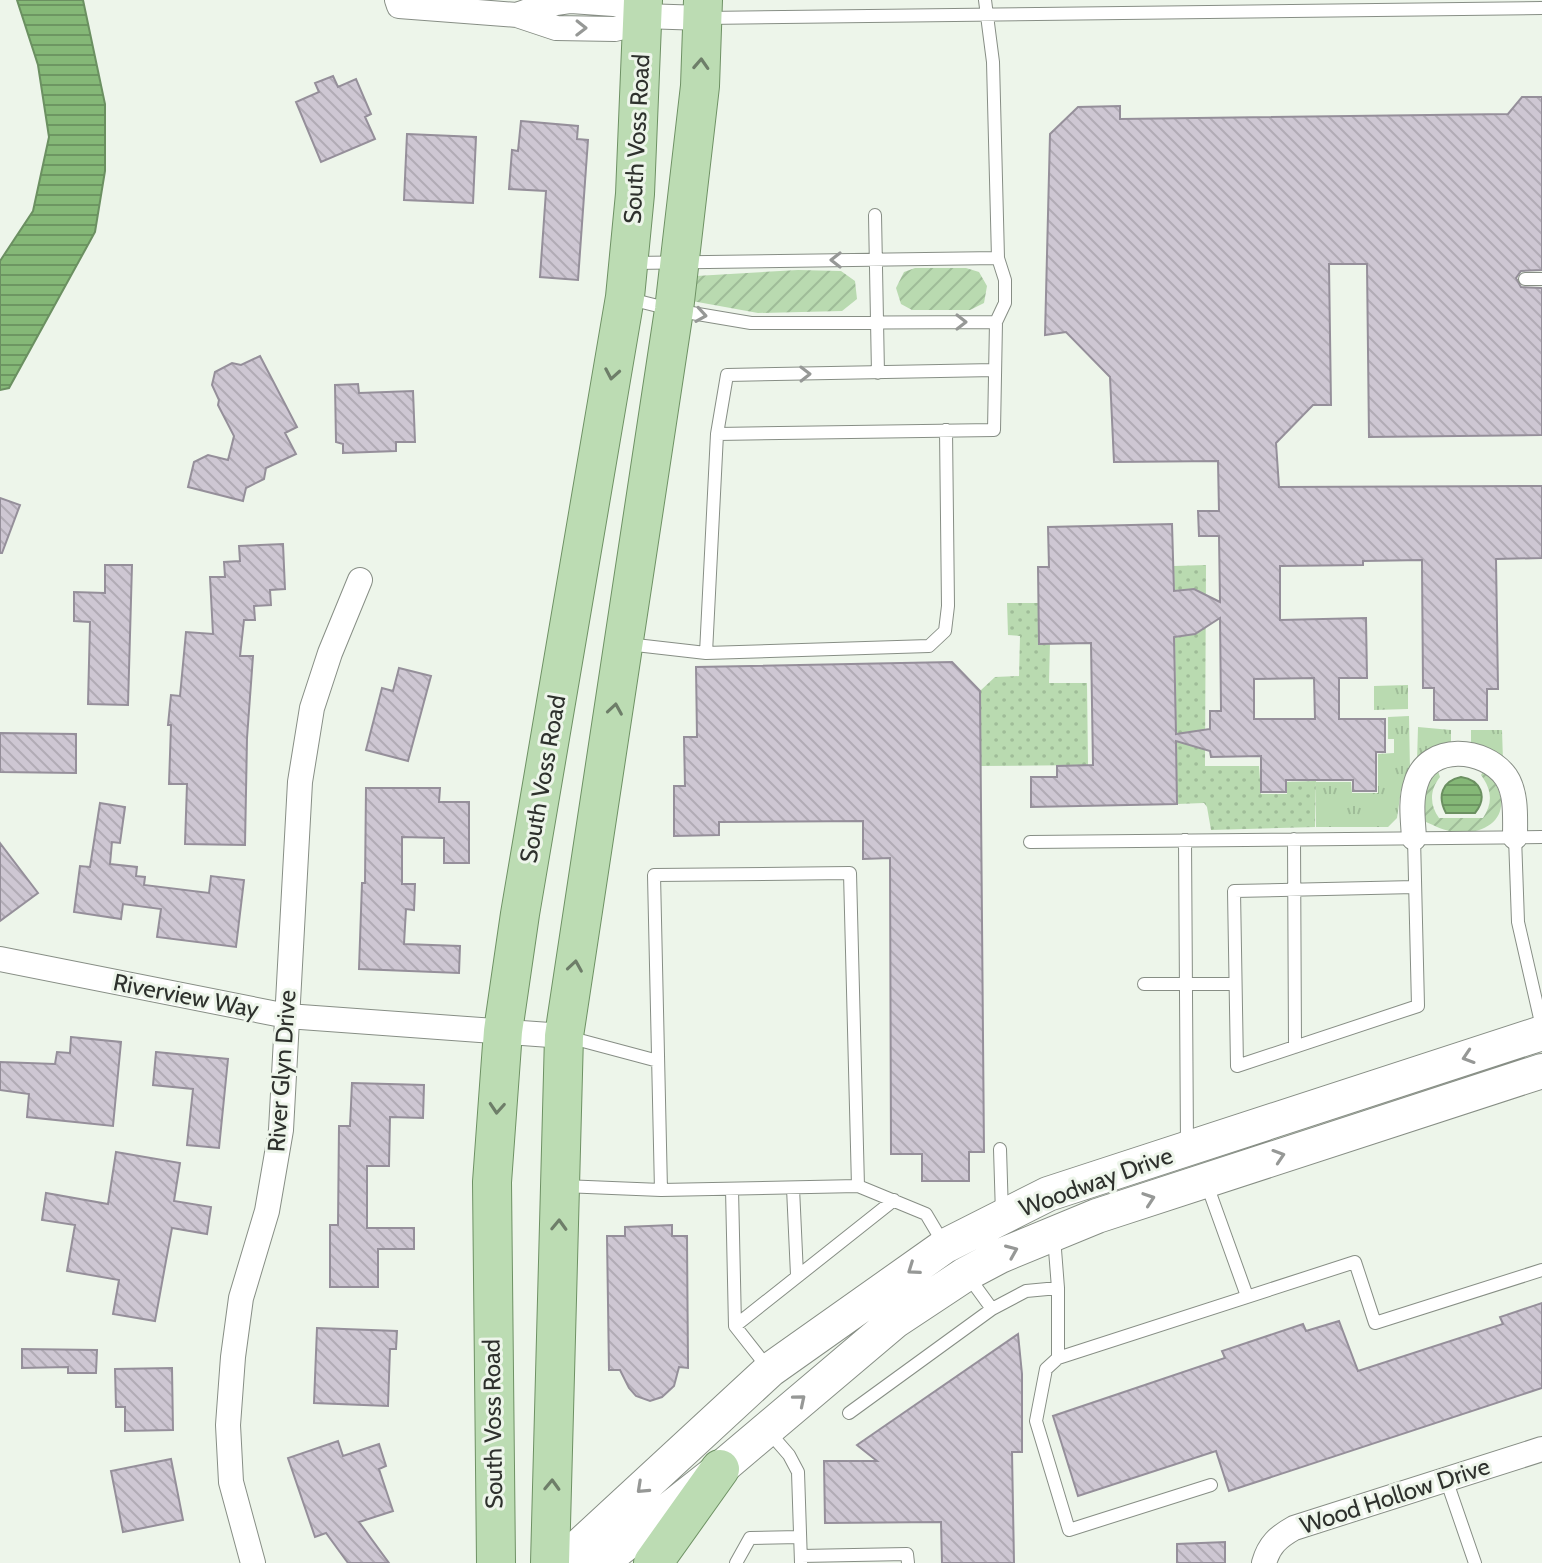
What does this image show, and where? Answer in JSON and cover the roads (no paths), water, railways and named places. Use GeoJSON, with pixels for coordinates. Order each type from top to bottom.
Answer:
{"type":"FeatureCollection","features":[{"type":"Feature","properties":{"kind":"main road","name":"South Voss Road"},"geometry":{"type":"LineString","coordinates":[[496,1563],[492,1182],[503,1031],[627,280],[635,194],[643,8]]}},
{"type":"Feature","properties":{"kind":"main road"},"geometry":{"type":"LineString","coordinates":[[550,1563],[564,1036],[674,310],[697,109],[703,9]]}},
{"type":"Feature","properties":{"kind":"main road"},"geometry":{"type":"LineString","coordinates":[[567,635],[625,644]]}},
{"type":"Feature","properties":{"kind":"main road","name":"Woodway Drive"},"geometry":{"type":"LineString","coordinates":[[561,1563],[770,1370],[945,1246],[1048,1194],[1542,1033]]}},
{"type":"Feature","properties":{"kind":"main road","name":"Woodway Drive"},"geometry":{"type":"LineString","coordinates":[[601,1563],[720,1469],[895,1321],[966,1274],[1053,1233],[1204,1180],[1542,1071]]}},
{"type":"Feature","properties":{"kind":"main road"},"geometry":{"type":"LineString","coordinates":[[1187,1148],[1204,1180]]}},
{"type":"Feature","properties":{"kind":"main road"},"geometry":{"type":"LineString","coordinates":[[945,1246],[966,1274]]}},
{"type":"Feature","properties":{"kind":"main road"},"geometry":{"type":"LineString","coordinates":[[653,1563],[720,1469]]}},
{"type":"Feature","properties":{"kind":"street"},"geometry":{"type":"LineString","coordinates":[[397,0],[399,6],[517,15],[556,28],[615,29],[627,26],[643,8],[703,9]]}},
{"type":"Feature","properties":{"kind":"street","name":"River Glyn Drive"},"geometry":{"type":"LineString","coordinates":[[253,1563],[231,1482],[228,1425],[233,1357],[241,1298],[267,1211],[281,1130],[300,782],[312,708],[330,653],[360,580]]}},
{"type":"Feature","properties":{"kind":"street"},"geometry":{"type":"LineString","coordinates":[[1414,838],[1412,799],[1416,780],[1427,764],[1442,755],[1461,752],[1479,756],[1495,765],[1508,779],[1513,796],[1515,837]]}},
{"type":"Feature","properties":{"kind":"street","name":"Riverview Way"},"geometry":{"type":"LineString","coordinates":[[0,959],[287,1016],[564,1036]]}},
{"type":"Feature","properties":{"kind":"street","name":"Wood Hollow Drive"},"geometry":{"type":"LineString","coordinates":[[1264,1563],[1267,1551],[1277,1538],[1294,1528],[1542,1449]]}},
{"type":"Feature","properties":{"kind":"lane"},"geometry":{"type":"LineString","coordinates":[[717,434],[994,430],[996,322],[1005,303],[1005,280],[998,258],[993,62],[985,0]]}},
{"type":"Feature","properties":{"kind":"lane"},"geometry":{"type":"LineString","coordinates":[[703,9],[985,16],[1542,8]]}},
{"type":"Feature","properties":{"kind":"lane"},"geometry":{"type":"LineString","coordinates":[[875,215],[878,373]]}},
{"type":"Feature","properties":{"kind":"lane"},"geometry":{"type":"LineString","coordinates":[[627,280],[679,264],[740,260],[998,258]]}},
{"type":"Feature","properties":{"kind":"lane"},"geometry":{"type":"LineString","coordinates":[[1525,279],[1542,279]]}},
{"type":"Feature","properties":{"kind":"lane"},"geometry":{"type":"LineString","coordinates":[[627,280],[674,310],[751,323],[996,322]]}},
{"type":"Feature","properties":{"kind":"lane"},"geometry":{"type":"LineString","coordinates":[[706,653],[717,434],[727,375],[995,370]]}},
{"type":"Feature","properties":{"kind":"lane"},"geometry":{"type":"LineString","coordinates":[[625,644],[706,653],[929,646],[945,631],[948,606],[946,430]]}},
{"type":"Feature","properties":{"kind":"lane"},"geometry":{"type":"LineString","coordinates":[[1515,837],[1518,922],[1542,1027]]}},
{"type":"Feature","properties":{"kind":"lane"},"geometry":{"type":"LineString","coordinates":[[1030,842],[1542,837]]}},
{"type":"Feature","properties":{"kind":"lane"},"geometry":{"type":"LineString","coordinates":[[1414,838],[1418,1006],[1237,1066],[1234,891],[1415,887]]}},
{"type":"Feature","properties":{"kind":"lane"},"geometry":{"type":"LineString","coordinates":[[1294,839],[1295,1047]]}},
{"type":"Feature","properties":{"kind":"lane"},"geometry":{"type":"LineString","coordinates":[[1185,840],[1187,1148]]}},
{"type":"Feature","properties":{"kind":"lane"},"geometry":{"type":"LineString","coordinates":[[661,1190],[654,875],[850,873],[858,1186]]}},
{"type":"Feature","properties":{"kind":"lane"},"geometry":{"type":"LineString","coordinates":[[1144,984],[1235,984]]}},
{"type":"Feature","properties":{"kind":"lane"},"geometry":{"type":"LineString","coordinates":[[564,1036],[658,1061]]}},
{"type":"Feature","properties":{"kind":"lane"},"geometry":{"type":"LineString","coordinates":[[1000,1149],[1002,1218]]}},
{"type":"Feature","properties":{"kind":"lane"},"geometry":{"type":"LineString","coordinates":[[1204,1180],[1247,1296]]}},
{"type":"Feature","properties":{"kind":"lane"},"geometry":{"type":"LineString","coordinates":[[560,1186],[661,1190],[858,1186],[926,1214],[945,1246]]}},
{"type":"Feature","properties":{"kind":"lane"},"geometry":{"type":"LineString","coordinates":[[793,1188],[797,1275]]}},
{"type":"Feature","properties":{"kind":"lane"},"geometry":{"type":"LineString","coordinates":[[732,1189],[735,1326],[770,1370]]}},
{"type":"Feature","properties":{"kind":"lane"},"geometry":{"type":"LineString","coordinates":[[735,1326],[894,1200]]}},
{"type":"Feature","properties":{"kind":"lane"},"geometry":{"type":"LineString","coordinates":[[1053,1233],[1058,1288],[1058,1358]]}},
{"type":"Feature","properties":{"kind":"lane"},"geometry":{"type":"LineString","coordinates":[[1211,1485],[1069,1530],[1036,1421],[1046,1369],[1058,1358],[1355,1262],[1375,1323],[1542,1270]]}},
{"type":"Feature","properties":{"kind":"lane"},"geometry":{"type":"LineString","coordinates":[[966,1274],[992,1309]]}},
{"type":"Feature","properties":{"kind":"lane"},"geometry":{"type":"LineString","coordinates":[[849,1413],[992,1309],[1026,1291],[1058,1288]]}},
{"type":"Feature","properties":{"kind":"lane"},"geometry":{"type":"LineString","coordinates":[[766,1428],[789,1455],[798,1472],[801,1559],[907,1554],[908,1563]]}},
{"type":"Feature","properties":{"kind":"lane"},"geometry":{"type":"LineString","coordinates":[[1446,1479],[1475,1563]]}},
{"type":"Feature","properties":{"kind":"lane"},"geometry":{"type":"LineString","coordinates":[[736,1563],[750,1538],[800,1537]]}}]}
